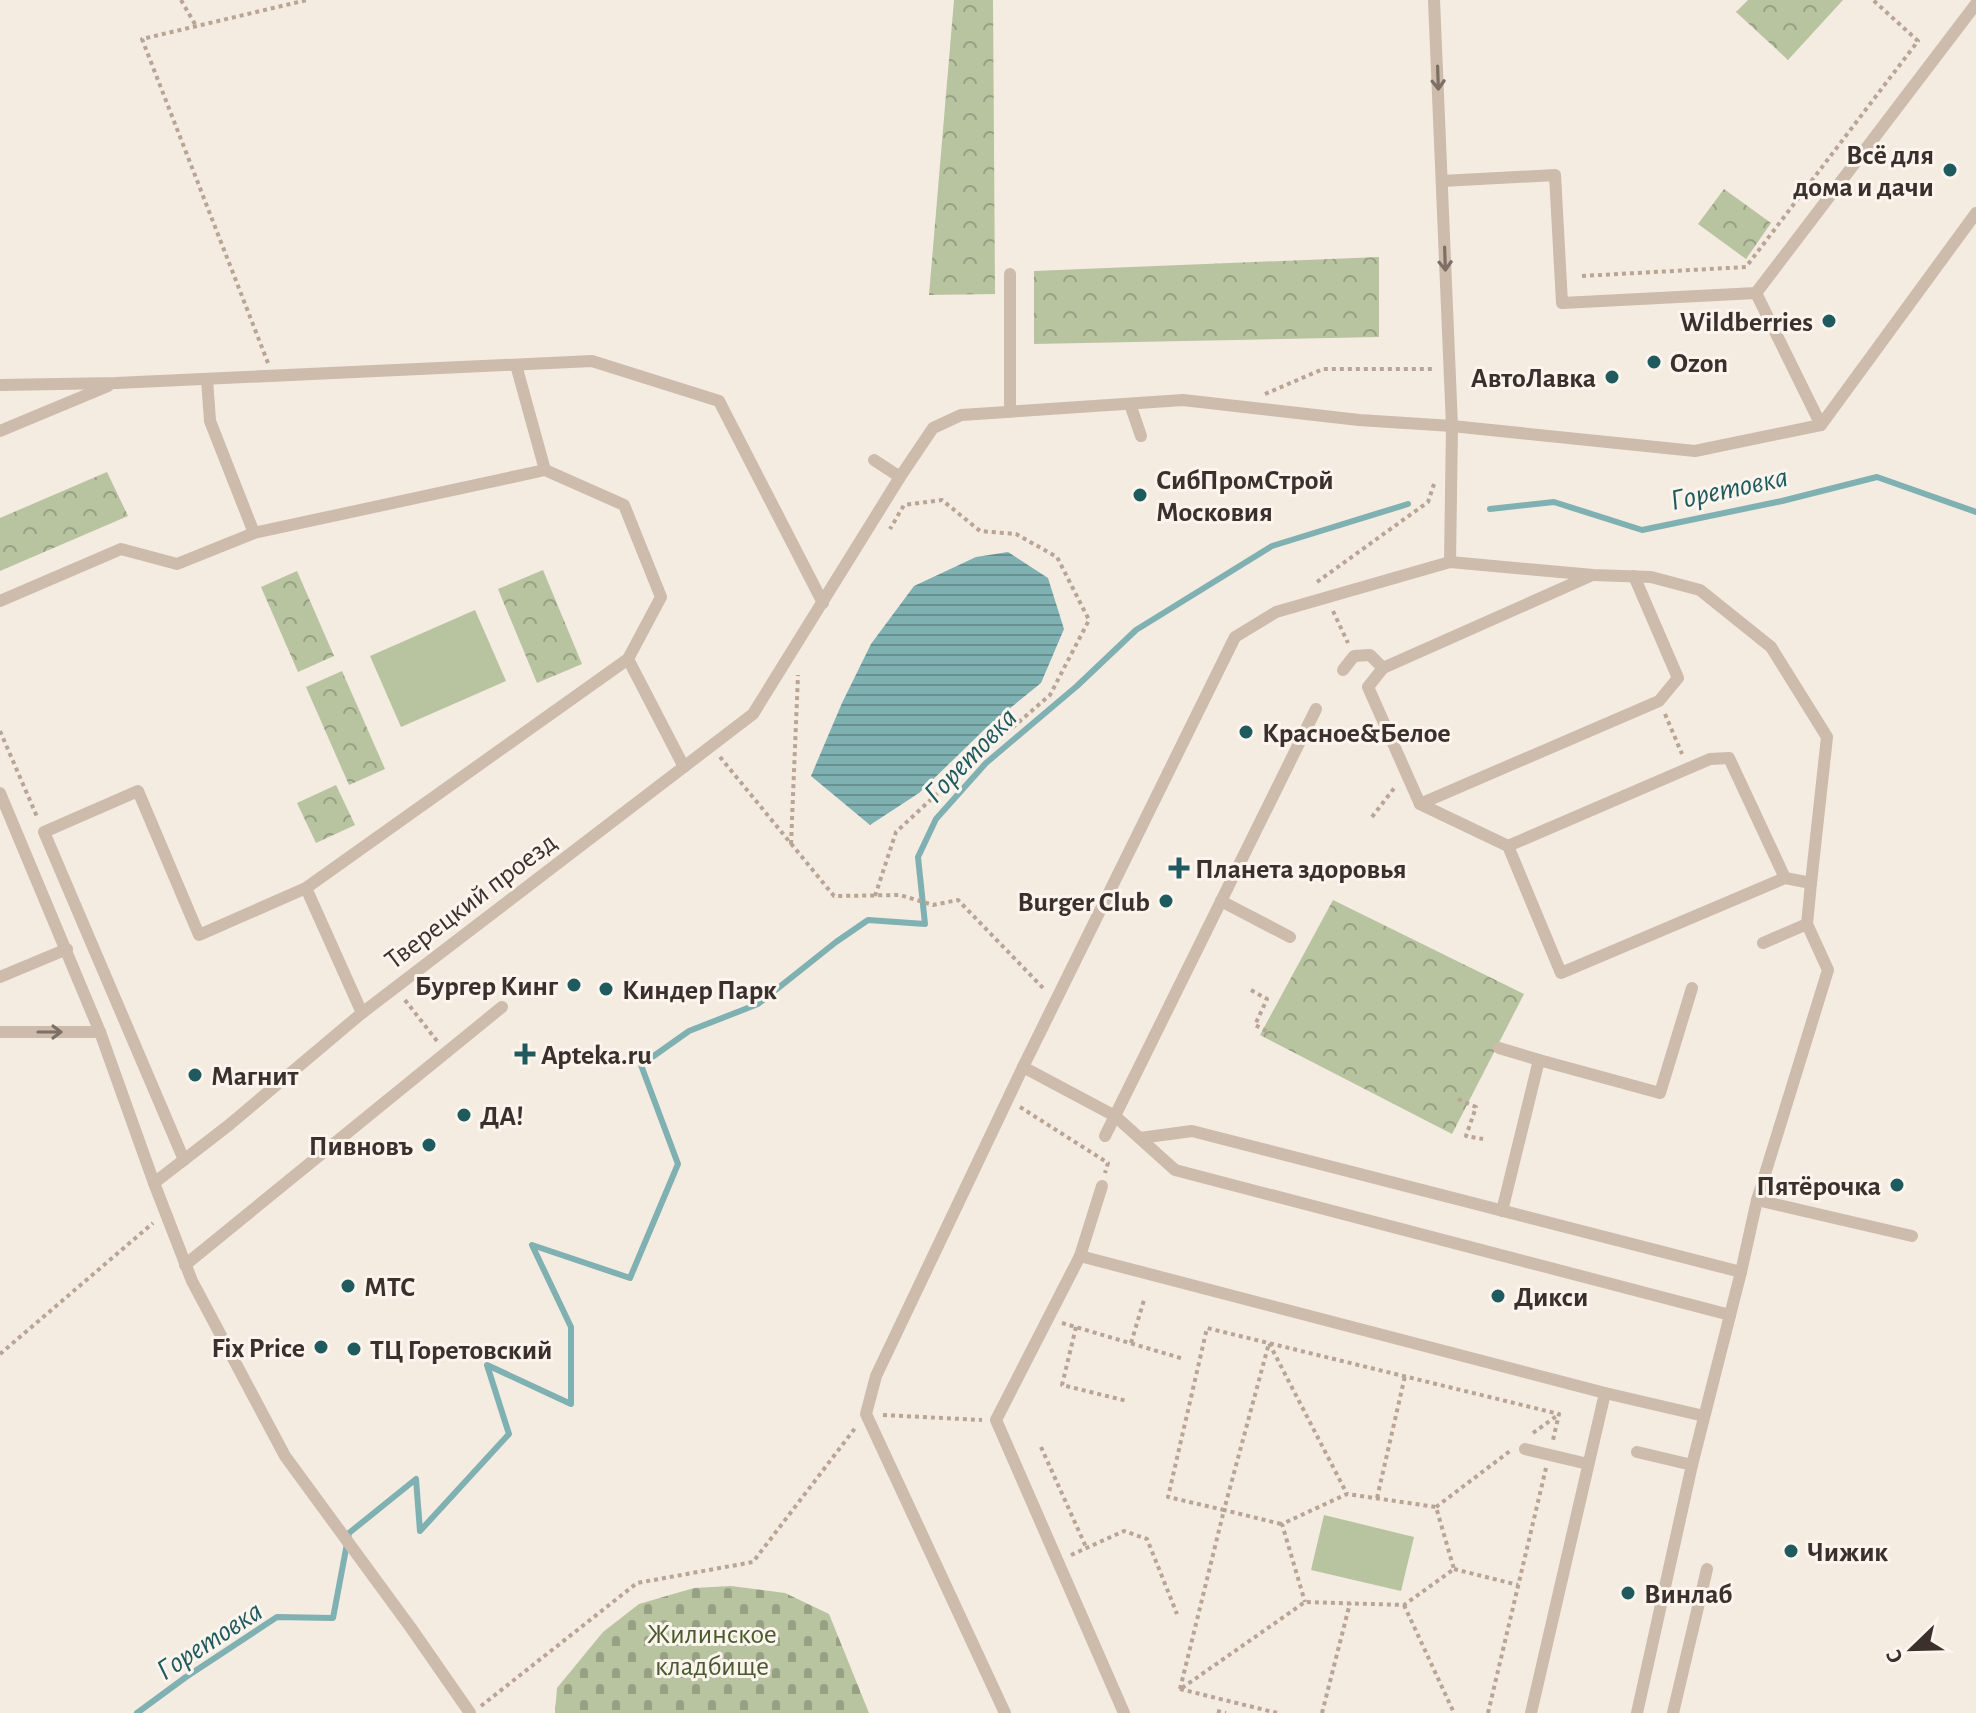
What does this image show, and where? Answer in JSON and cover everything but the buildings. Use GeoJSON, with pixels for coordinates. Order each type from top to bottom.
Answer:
{"type":"FeatureCollection","features":[{"type":"Feature","properties":{"kind":"lane"},"geometry":{"type":"LineString","coordinates":[[1434,0],[1452,426],[1450,562]]}},
{"type":"Feature","properties":{"kind":"lane"},"geometry":{"type":"LineString","coordinates":[[1442,181],[1555,175],[1562,303],[1756,293],[1976,4],[1971,0]]}},
{"type":"Feature","properties":{"kind":"lane"},"geometry":{"type":"LineString","coordinates":[[1756,293],[1821,425],[1976,213]]}},
{"type":"Feature","properties":{"kind":"lane"},"geometry":{"type":"LineString","coordinates":[[1010,274],[1010,411]]}},
{"type":"Feature","properties":{"kind":"lane"},"geometry":{"type":"LineString","coordinates":[[0,385],[116,383],[592,361],[719,401],[823,603]]}},
{"type":"Feature","properties":{"kind":"lane"},"geometry":{"type":"LineString","coordinates":[[516,365],[545,470]]}},
{"type":"Feature","properties":{"kind":"lane"},"geometry":{"type":"LineString","coordinates":[[207,379],[210,421],[254,533]]}},
{"type":"Feature","properties":{"kind":"lane"},"geometry":{"type":"LineString","coordinates":[[0,431],[116,383]]}},
{"type":"Feature","properties":{"kind":"lane","name":"Тверецкий проезд"},"geometry":{"type":"LineString","coordinates":[[154,1183],[229,1125],[362,1013],[753,714],[933,428],[961,415],[1183,400],[1359,420],[1452,426],[1695,451],[1821,425]]}},
{"type":"Feature","properties":{"kind":"lane"},"geometry":{"type":"LineString","coordinates":[[1130,404],[1141,436]]}},
{"type":"Feature","properties":{"kind":"lane"},"geometry":{"type":"LineString","coordinates":[[874,460],[900,477]]}},
{"type":"Feature","properties":{"kind":"lane"},"geometry":{"type":"LineString","coordinates":[[0,601],[121,549],[177,564],[254,533],[545,470],[624,505],[661,597],[628,659],[306,888],[199,935],[138,791],[44,832],[184,1160]]}},
{"type":"Feature","properties":{"kind":"lane"},"geometry":{"type":"LineString","coordinates":[[1005,1713],[866,1414],[876,1376],[1023,1067],[1235,637],[1276,612],[1450,562],[1651,577],[1700,590],[1771,647],[1827,737],[1807,924],[1828,970],[1757,1200],[1692,1465],[1637,1713]]}},
{"type":"Feature","properties":{"kind":"lane"},"geometry":{"type":"LineString","coordinates":[[1593,575],[1383,668],[1368,687],[1420,804],[1508,846],[1561,973],[1785,878],[1811,883]]}},
{"type":"Feature","properties":{"kind":"lane"},"geometry":{"type":"LineString","coordinates":[[1420,804],[1659,701],[1678,678],[1634,576]]}},
{"type":"Feature","properties":{"kind":"lane"},"geometry":{"type":"LineString","coordinates":[[1343,670],[1354,656],[1370,655],[1383,668]]}},
{"type":"Feature","properties":{"kind":"lane"},"geometry":{"type":"LineString","coordinates":[[628,659],[684,767]]}},
{"type":"Feature","properties":{"kind":"lane"},"geometry":{"type":"LineString","coordinates":[[1105,1136],[1316,709]]}},
{"type":"Feature","properties":{"kind":"lane"},"geometry":{"type":"LineString","coordinates":[[1508,846],[1710,759],[1729,758],[1785,878]]}},
{"type":"Feature","properties":{"kind":"lane"},"geometry":{"type":"LineString","coordinates":[[1,797],[100,1032],[192,1281],[285,1456],[471,1713]]}},
{"type":"Feature","properties":{"kind":"lane"},"geometry":{"type":"LineString","coordinates":[[306,888],[362,1013]]}},
{"type":"Feature","properties":{"kind":"lane"},"geometry":{"type":"LineString","coordinates":[[1221,901],[1290,937]]}},
{"type":"Feature","properties":{"kind":"lane"},"geometry":{"type":"LineString","coordinates":[[1763,943],[1807,924]]}},
{"type":"Feature","properties":{"kind":"lane"},"geometry":{"type":"LineString","coordinates":[[0,977],[67,949]]}},
{"type":"Feature","properties":{"kind":"lane"},"geometry":{"type":"LineString","coordinates":[[1499,1048],[1660,1093],[1692,988]]}},
{"type":"Feature","properties":{"kind":"lane"},"geometry":{"type":"LineString","coordinates":[[185,1265],[502,1007]]}},
{"type":"Feature","properties":{"kind":"lane"},"geometry":{"type":"LineString","coordinates":[[0,1032],[100,1032]]}},
{"type":"Feature","properties":{"kind":"lane"},"geometry":{"type":"LineString","coordinates":[[1502,1211],[1539,1060]]}},
{"type":"Feature","properties":{"kind":"lane"},"geometry":{"type":"LineString","coordinates":[[1023,1067],[1115,1116],[1175,1170],[1730,1315]]}},
{"type":"Feature","properties":{"kind":"lane"},"geometry":{"type":"LineString","coordinates":[[1140,1138],[1192,1131],[1741,1272]]}},
{"type":"Feature","properties":{"kind":"lane"},"geometry":{"type":"LineString","coordinates":[[1102,1186],[1080,1256],[996,1420],[1124,1713]]}},
{"type":"Feature","properties":{"kind":"lane"},"geometry":{"type":"LineString","coordinates":[[1757,1200],[1912,1236]]}},
{"type":"Feature","properties":{"kind":"lane"},"geometry":{"type":"LineString","coordinates":[[1080,1256],[1704,1416]]}},
{"type":"Feature","properties":{"kind":"lane"},"geometry":{"type":"LineString","coordinates":[[1531,1713],[1605,1393]]}},
{"type":"Feature","properties":{"kind":"lane"},"geometry":{"type":"LineString","coordinates":[[1524,1446],[1588,1464]]}},
{"type":"Feature","properties":{"kind":"lane"},"geometry":{"type":"LineString","coordinates":[[1637,1452],[1692,1465]]}},
{"type":"Feature","properties":{"kind":"lane"},"geometry":{"type":"LineString","coordinates":[[1673,1713],[1707,1569]]}},
{"type":"Feature","properties":{"kind":"path"},"geometry":{"type":"LineString","coordinates":[[181,0],[196,26]]}},
{"type":"Feature","properties":{"kind":"path"},"geometry":{"type":"LineString","coordinates":[[273,376],[142,39],[307,0]]}},
{"type":"Feature","properties":{"kind":"path"},"geometry":{"type":"LineString","coordinates":[[1582,276],[1746,267],[1918,41],[1873,0]]}},
{"type":"Feature","properties":{"kind":"path"},"geometry":{"type":"LineString","coordinates":[[1234,407],[1323,369],[1449,369]]}},
{"type":"Feature","properties":{"kind":"path"},"geometry":{"type":"LineString","coordinates":[[1314,584],[1428,502],[1438,471]]}},
{"type":"Feature","properties":{"kind":"path"},"geometry":{"type":"LineString","coordinates":[[875,896],[896,832],[1050,695],[1089,620],[1057,557],[1016,534],[980,531],[942,500],[904,505],[888,531]]}},
{"type":"Feature","properties":{"kind":"path"},"geometry":{"type":"LineString","coordinates":[[1327,597],[1354,656]]}},
{"type":"Feature","properties":{"kind":"path"},"geometry":{"type":"LineString","coordinates":[[791,844],[798,675]]}},
{"type":"Feature","properties":{"kind":"path"},"geometry":{"type":"LineString","coordinates":[[1659,701],[1688,768]]}},
{"type":"Feature","properties":{"kind":"path"},"geometry":{"type":"LineString","coordinates":[[0,731],[44,832]]}},
{"type":"Feature","properties":{"kind":"path"},"geometry":{"type":"LineString","coordinates":[[711,746],[834,896],[900,895],[933,905],[958,900],[1056,1001]]}},
{"type":"Feature","properties":{"kind":"path"},"geometry":{"type":"LineString","coordinates":[[1372,817],[1406,773]]}},
{"type":"Feature","properties":{"kind":"path"},"geometry":{"type":"LineString","coordinates":[[395,988],[446,1052]]}},
{"type":"Feature","properties":{"kind":"path"},"geometry":{"type":"LineString","coordinates":[[1251,990],[1267,999],[1255,1025],[1270,1033]]}},
{"type":"Feature","properties":{"kind":"path"},"geometry":{"type":"LineString","coordinates":[[1008,1099],[1108,1163],[1102,1186]]}},
{"type":"Feature","properties":{"kind":"path"},"geometry":{"type":"LineString","coordinates":[[1458,1099],[1476,1107],[1466,1136],[1483,1139]]}},
{"type":"Feature","properties":{"kind":"path"},"geometry":{"type":"LineString","coordinates":[[0,1354],[165,1212]]}},
{"type":"Feature","properties":{"kind":"path"},"geometry":{"type":"LineString","coordinates":[[1131,1343],[1144,1300]]}},
{"type":"Feature","properties":{"kind":"path"},"geometry":{"type":"LineString","coordinates":[[1048,1319],[1184,1359]]}},
{"type":"Feature","properties":{"kind":"path"},"geometry":{"type":"LineString","coordinates":[[1076,1327],[1062,1385],[1127,1401]]}},
{"type":"Feature","properties":{"kind":"path"},"geometry":{"type":"LineString","coordinates":[[1510,1451],[1436,1507],[1347,1494],[1282,1524],[1168,1497],[1207,1328],[1559,1414]]}},
{"type":"Feature","properties":{"kind":"path"},"geometry":{"type":"LineString","coordinates":[[1269,1343],[1347,1494]]}},
{"type":"Feature","properties":{"kind":"path"},"geometry":{"type":"LineString","coordinates":[[1180,1689],[1269,1343]]}},
{"type":"Feature","properties":{"kind":"path"},"geometry":{"type":"LineString","coordinates":[[1377,1498],[1405,1376]]}},
{"type":"Feature","properties":{"kind":"path"},"geometry":{"type":"LineString","coordinates":[[471,1713],[637,1583],[753,1562],[866,1414],[996,1420]]}},
{"type":"Feature","properties":{"kind":"path"},"geometry":{"type":"LineString","coordinates":[[1552,1442],[1559,1414]]}},
{"type":"Feature","properties":{"kind":"path"},"geometry":{"type":"LineString","coordinates":[[1524,1446],[1559,1414]]}},
{"type":"Feature","properties":{"kind":"path"},"geometry":{"type":"LineString","coordinates":[[1041,1447],[1086,1548]]}},
{"type":"Feature","properties":{"kind":"path"},"geometry":{"type":"LineString","coordinates":[[1488,1713],[1549,1456]]}},
{"type":"Feature","properties":{"kind":"path"},"geometry":{"type":"LineString","coordinates":[[1436,1507],[1454,1569]]}},
{"type":"Feature","properties":{"kind":"path"},"geometry":{"type":"LineString","coordinates":[[1282,1524],[1305,1602]]}},
{"type":"Feature","properties":{"kind":"path"},"geometry":{"type":"LineString","coordinates":[[1058,1561],[1124,1531],[1147,1539],[1177,1614]]}},
{"type":"Feature","properties":{"kind":"path"},"geometry":{"type":"LineString","coordinates":[[1180,1689],[1305,1602],[1404,1605],[1454,1569],[1518,1585]]}},
{"type":"Feature","properties":{"kind":"path"},"geometry":{"type":"LineString","coordinates":[[1322,1713],[1350,1603]]}},
{"type":"Feature","properties":{"kind":"path"},"geometry":{"type":"LineString","coordinates":[[1404,1605],[1454,1713]]}},
{"type":"Feature","properties":{"kind":"path"},"geometry":{"type":"LineString","coordinates":[[1180,1689],[1254,1710],[1277,1713]]}},
{"type":"Feature","properties":{"kind":"path"},"geometry":{"type":"LineString","coordinates":[[1217,1711],[1226,1713]]}},
{"type":"Feature","properties":{"kind":"green space"},"geometry":{"type":"Polygon","coordinates":[[[954,0],[993,0],[995,294],[929,295],[954,0]]]}},
{"type":"Feature","properties":{"kind":"green space"},"geometry":{"type":"Polygon","coordinates":[[[1748,0],[1843,0],[1788,60],[1736,12],[1748,0]]]}},
{"type":"Feature","properties":{"kind":"green space"},"geometry":{"type":"Polygon","coordinates":[[[1724,189],[1771,223],[1746,259],[1698,224],[1724,189]]]}},
{"type":"Feature","properties":{"kind":"green space"},"geometry":{"type":"Polygon","coordinates":[[[1379,257],[1379,337],[1034,344],[1034,271],[1379,257]]]}},
{"type":"Feature","properties":{"kind":"green space"},"geometry":{"type":"Polygon","coordinates":[[[107,472],[128,516],[0,571],[0,518],[107,472]]]}},
{"type":"Feature","properties":{"kind":"green space"},"geometry":{"type":"Polygon","coordinates":[[[543,570],[582,664],[537,683],[498,589],[543,570]]]}},
{"type":"Feature","properties":{"kind":"green space"},"geometry":{"type":"Polygon","coordinates":[[[297,571],[334,656],[298,672],[261,587],[297,571]]]}},
{"type":"Feature","properties":{"kind":"green space"},"geometry":{"type":"Polygon","coordinates":[[[475,610],[506,681],[401,727],[370,656],[475,610]]]}},
{"type":"Feature","properties":{"kind":"green space"},"geometry":{"type":"Polygon","coordinates":[[[342,671],[385,769],[349,785],[306,687],[342,671]]]}},
{"type":"Feature","properties":{"kind":"green space"},"geometry":{"type":"Polygon","coordinates":[[[336,785],[355,825],[316,843],[297,803],[336,785]]]}},
{"type":"Feature","properties":{"kind":"green space"},"geometry":{"type":"Polygon","coordinates":[[[1333,900],[1524,994],[1452,1134],[1260,1035],[1333,900]]]}},
{"type":"Feature","properties":{"kind":"green space"},"geometry":{"type":"Polygon","coordinates":[[[1324,1515],[1414,1537],[1401,1591],[1311,1570],[1324,1515]]]}},
{"type":"Feature","properties":{"kind":"green space","name":"Жилинское кладбище"},"geometry":{"type":"Polygon","coordinates":[[[731,1586],[785,1593],[829,1614],[869,1713],[555,1713],[557,1688],[603,1632],[639,1604],[694,1588],[731,1586]]]}},
{"type":"Feature","properties":{"kind":"water"},"geometry":{"type":"Polygon","coordinates":[[[1008,552],[1048,578],[1064,629],[1041,683],[988,726],[919,793],[870,825],[811,776],[871,644],[914,586],[976,557],[1008,552]]]}},
{"type":"Feature","properties":{"kind":"waterway","name":"Горетовка"},"geometry":{"type":"LineString","coordinates":[[1490,509],[1554,502],[1642,530],[1782,501],[1877,477],[1976,512]]}},
{"type":"Feature","properties":{"kind":"waterway","name":"Горетовка"},"geometry":{"type":"LineString","coordinates":[[137,1713],[277,1617],[333,1618],[349,1533],[416,1479],[420,1531],[509,1434],[487,1365],[571,1404],[571,1327],[532,1245],[630,1278],[678,1164],[641,1065],[689,1031],[758,1004],[868,920],[925,924],[918,857],[936,819],[986,763],[1077,686],[1136,630],[1272,546],[1408,504]]}},
{"type":"Feature","properties":{"kind":"place","name":"Всё для дома и дачи"},"geometry":{"type":"Point","coordinates":[1950,170]}},
{"type":"Feature","properties":{"kind":"place","name":"Wildberries"},"geometry":{"type":"Point","coordinates":[1829,321]}},
{"type":"Feature","properties":{"kind":"place","name":"Ozon"},"geometry":{"type":"Point","coordinates":[1654,362]}},
{"type":"Feature","properties":{"kind":"place","name":"АвтоЛавка"},"geometry":{"type":"Point","coordinates":[1612,377]}},
{"type":"Feature","properties":{"kind":"place","name":"СибПромСтрой Московия"},"geometry":{"type":"Point","coordinates":[1140,495]}},
{"type":"Feature","properties":{"kind":"place","name":"Красное&Белое"},"geometry":{"type":"Point","coordinates":[1246,732]}},
{"type":"Feature","properties":{"kind":"place","name":"Планета здоровья"},"geometry":{"type":"Point","coordinates":[1179,868]}},
{"type":"Feature","properties":{"kind":"place","name":"Burger Club"},"geometry":{"type":"Point","coordinates":[1166,901]}},
{"type":"Feature","properties":{"kind":"place","name":"Бургер Кинг"},"geometry":{"type":"Point","coordinates":[574,985]}},
{"type":"Feature","properties":{"kind":"place","name":"Киндер Парк"},"geometry":{"type":"Point","coordinates":[606,989]}},
{"type":"Feature","properties":{"kind":"place","name":"Apteka.ru"},"geometry":{"type":"Point","coordinates":[525,1054]}},
{"type":"Feature","properties":{"kind":"place","name":"Магнит"},"geometry":{"type":"Point","coordinates":[195,1075]}},
{"type":"Feature","properties":{"kind":"place","name":"ДА!"},"geometry":{"type":"Point","coordinates":[464,1115]}},
{"type":"Feature","properties":{"kind":"place","name":"Пивновъ"},"geometry":{"type":"Point","coordinates":[429,1145]}},
{"type":"Feature","properties":{"kind":"place","name":"Пятёрочка"},"geometry":{"type":"Point","coordinates":[1897,1185]}},
{"type":"Feature","properties":{"kind":"place","name":"МТС"},"geometry":{"type":"Point","coordinates":[348,1286]}},
{"type":"Feature","properties":{"kind":"place","name":"Дикси"},"geometry":{"type":"Point","coordinates":[1498,1296]}},
{"type":"Feature","properties":{"kind":"place","name":"Fix Price"},"geometry":{"type":"Point","coordinates":[321,1347]}},
{"type":"Feature","properties":{"kind":"place","name":"ТЦ Горетовский"},"geometry":{"type":"Point","coordinates":[354,1349]}},
{"type":"Feature","properties":{"kind":"place","name":"Чижик"},"geometry":{"type":"Point","coordinates":[1791,1551]}},
{"type":"Feature","properties":{"kind":"place","name":"Винлаб"},"geometry":{"type":"Point","coordinates":[1628,1593]}}]}
